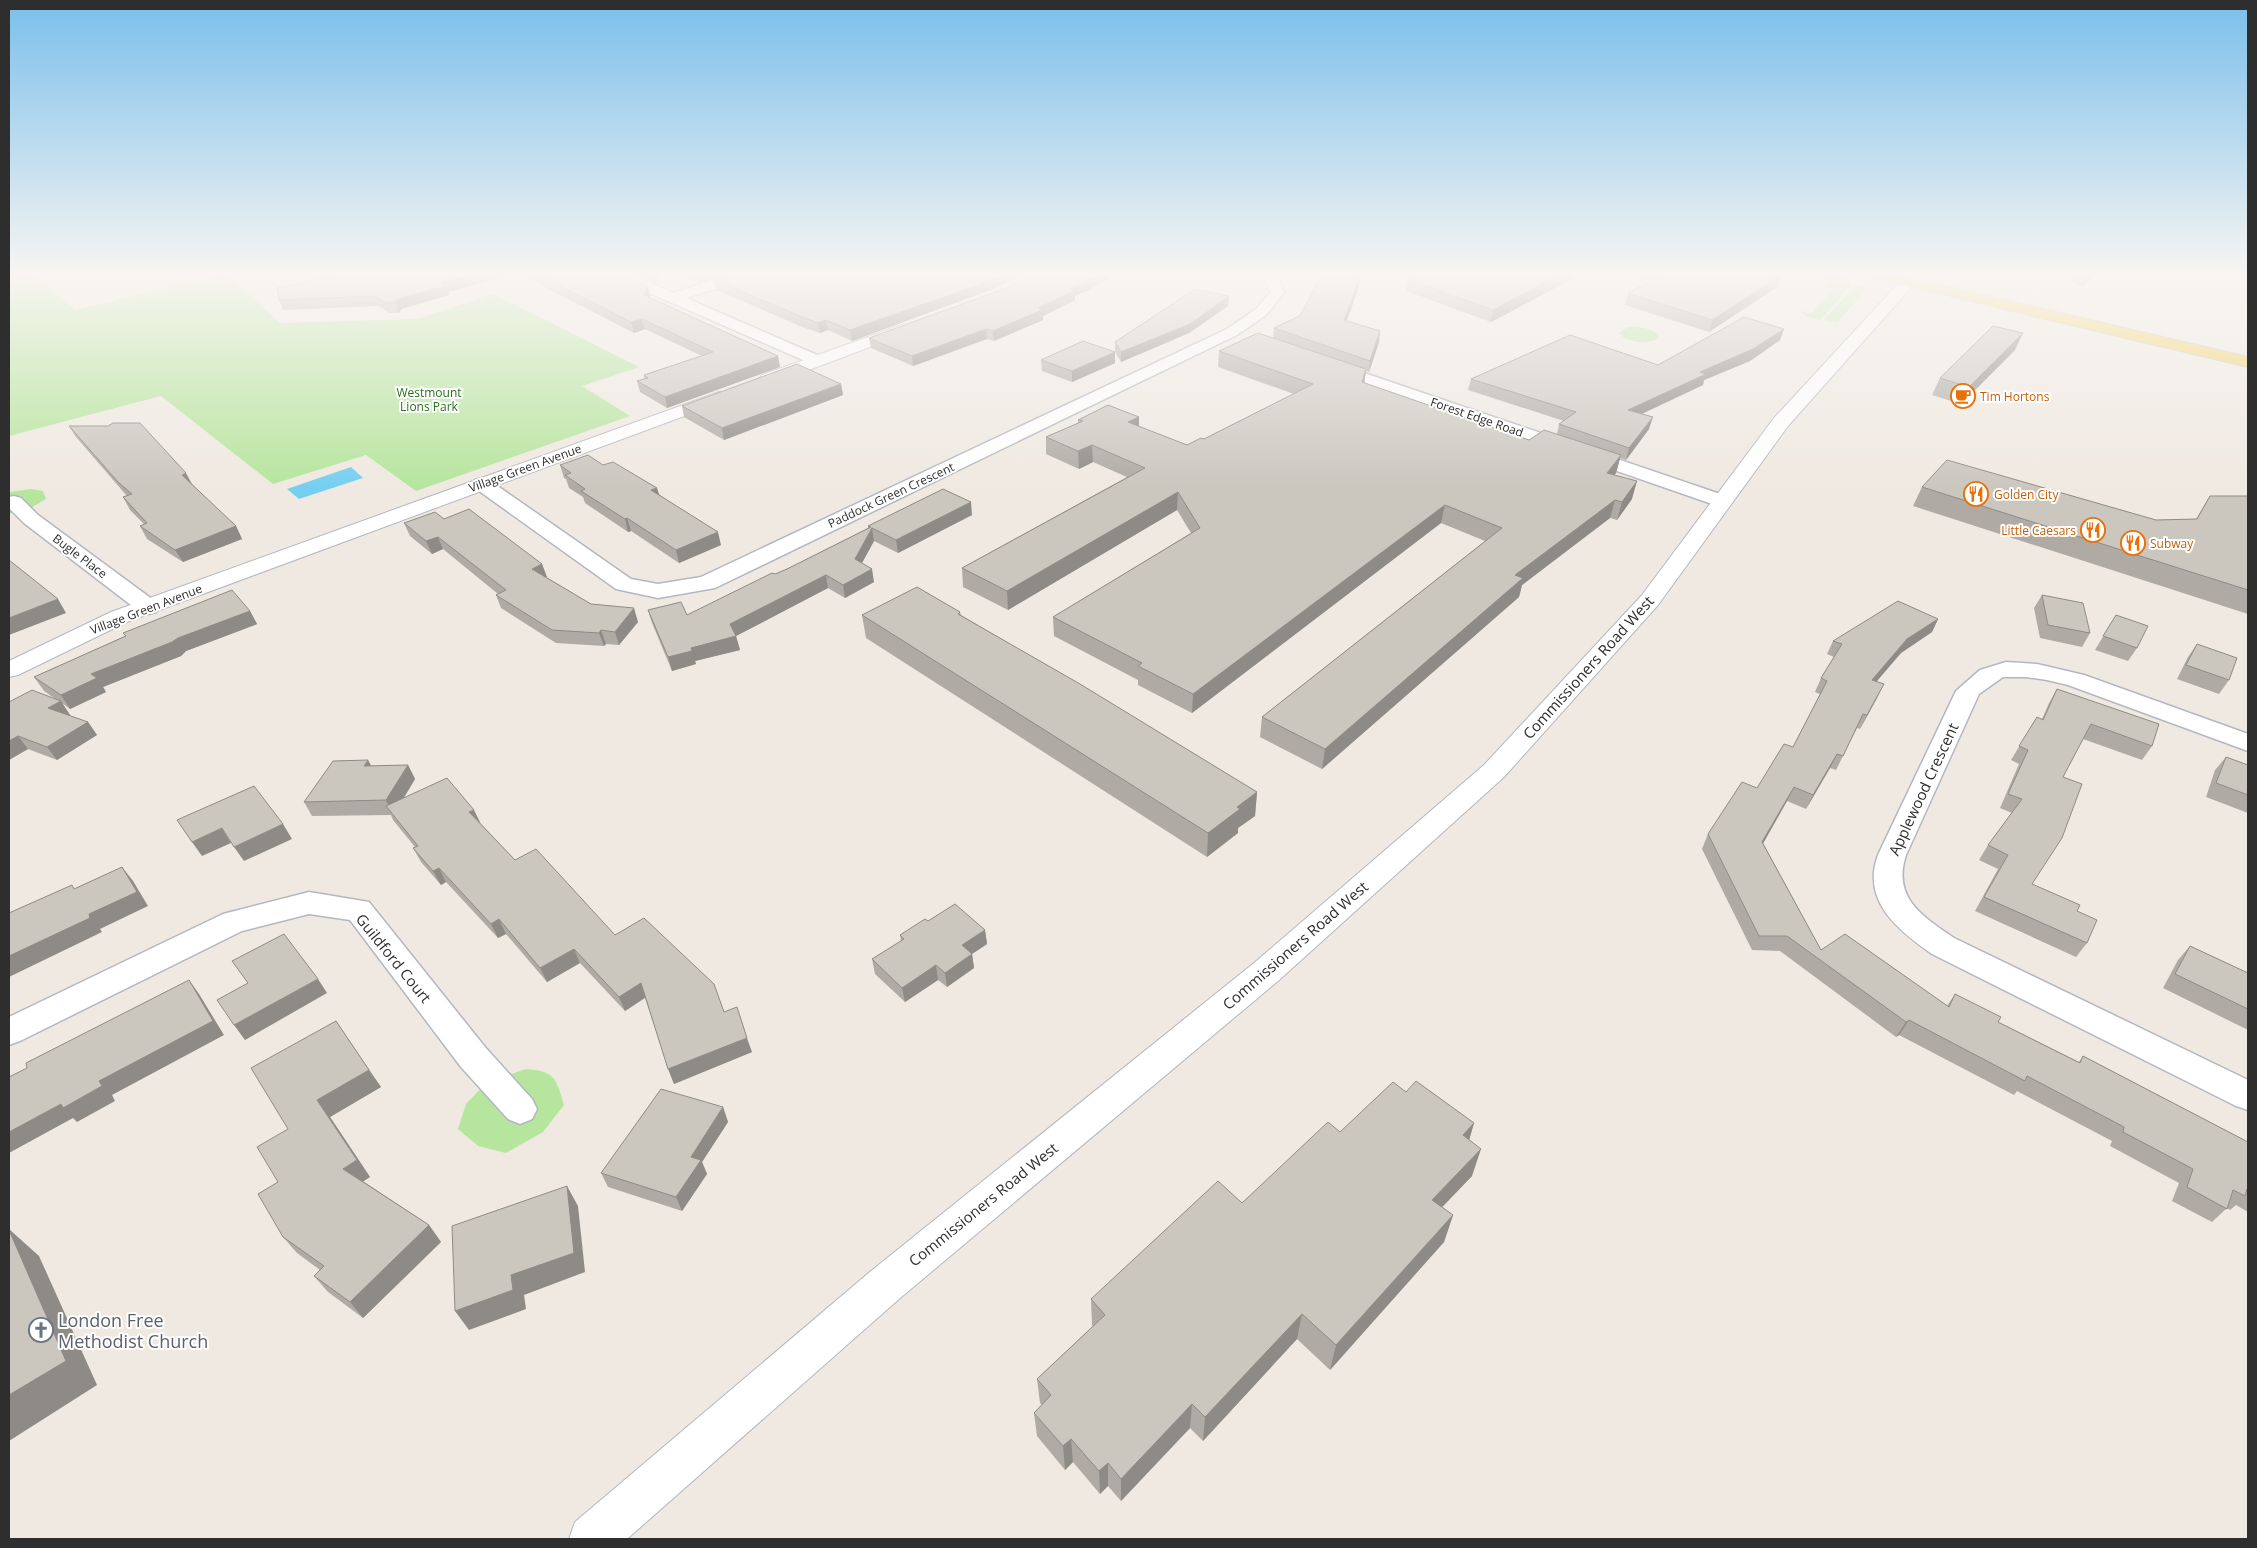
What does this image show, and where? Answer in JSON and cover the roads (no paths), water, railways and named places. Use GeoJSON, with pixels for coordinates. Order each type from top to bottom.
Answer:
{"type":"FeatureCollection","features":[{"type":"Feature","properties":{"kind":"main road"},"geometry":{"type":"LineString","coordinates":[[752,384],[861,344]]}},
{"type":"Feature","properties":{"kind":"main road","name":"Commissioners Road West"},"geometry":{"type":"LineString","coordinates":[[592,1539],[885,1285],[1266,972],[1494,771],[1650,600],[1781,422],[1851,344]]}},
{"type":"Feature","properties":{"kind":"main road"},"geometry":{"type":"LineString","coordinates":[[2179,344],[2248,362]]}},
{"type":"Feature","properties":{"kind":"main road"},"geometry":{"type":"LineString","coordinates":[[2214,344],[2248,352]]}},
{"type":"Feature","properties":{"kind":"main road","name":"Village Green Avenue"},"geometry":{"type":"LineString","coordinates":[[9,670],[119,617],[734,391]]}},
{"type":"Feature","properties":{"kind":"street"},"geometry":{"type":"LineString","coordinates":[[781,344],[818,360]]}},
{"type":"Feature","properties":{"kind":"street","name":"Paddock Green Crescent"},"geometry":{"type":"LineString","coordinates":[[482,484],[624,584],[658,591],[708,583],[1206,344]]}},
{"type":"Feature","properties":{"kind":"street","name":"Forest Edge Road"},"geometry":{"type":"LineString","coordinates":[[1316,361],[1722,501]]}},
{"type":"Feature","properties":{"kind":"street","name":"Bugle Place"},"geometry":{"type":"LineString","coordinates":[[14,502],[30,519],[148,607]]}},
{"type":"Feature","properties":{"kind":"street","name":"Applewood Crescent"},"geometry":{"type":"LineString","coordinates":[[2248,744],[2076,680],[2050,673],[2026,670],[1998,671],[1981,679],[1968,691],[1892,855],[1887,876],[1893,899],[1913,924],[1943,946],[2248,1096]]}},
{"type":"Feature","properties":{"kind":"street","name":"Guildford Court"},"geometry":{"type":"LineString","coordinates":[[9,1032],[234,922],[309,903],[359,910],[474,1057],[520,1109]]}},
{"type":"Feature","properties":{"kind":"water"},"geometry":{"type":"Polygon","coordinates":[[[351,467],[363,478],[299,499],[287,489],[351,467]]]}},
{"type":"Feature","properties":{"kind":"place","name":"Tim Hortons"},"geometry":{"type":"Point","coordinates":[1963,396]}},
{"type":"Feature","properties":{"kind":"place","name":"Golden City"},"geometry":{"type":"Point","coordinates":[1976,494]}},
{"type":"Feature","properties":{"kind":"place","name":"Little Caesars"},"geometry":{"type":"Point","coordinates":[2093,530]}},
{"type":"Feature","properties":{"kind":"place","name":"Subway"},"geometry":{"type":"Point","coordinates":[2133,543]}},
{"type":"Feature","properties":{"kind":"place","name":"London Free Methodist Church"},"geometry":{"type":"Point","coordinates":[41,1330]}},
{"type":"Feature","properties":{"kind":"park label","name":"Westmount Lions Park"},"geometry":{"type":"Point","coordinates":[429,399]}}]}
